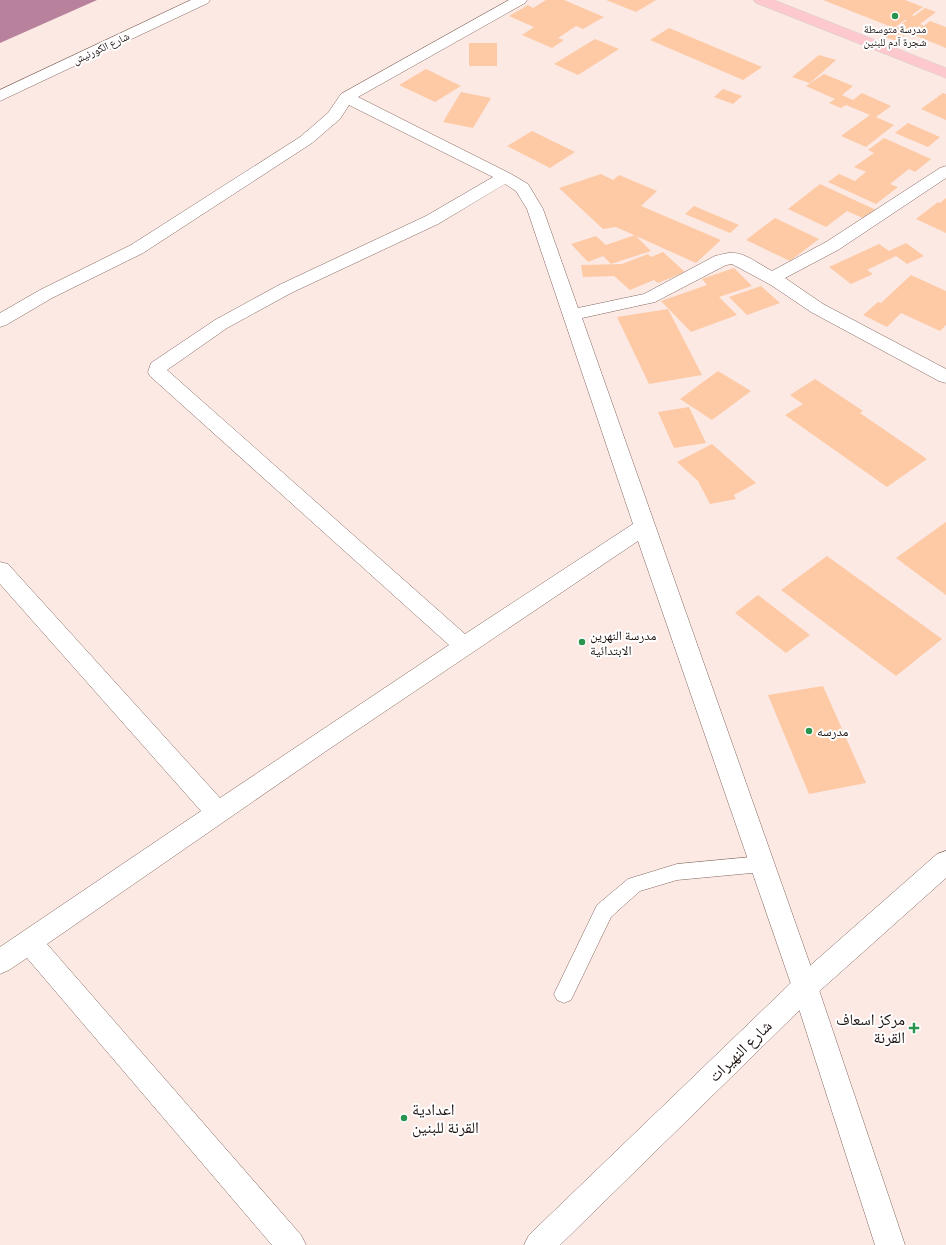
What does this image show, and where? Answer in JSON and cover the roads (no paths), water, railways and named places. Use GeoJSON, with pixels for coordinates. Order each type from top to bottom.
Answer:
{"type":"FeatureCollection","features":[{"type":"Feature","properties":{"kind":"main road"},"geometry":{"type":"LineString","coordinates":[[761,0],[946,73]]}},
{"type":"Feature","properties":{"kind":"street","name":"شارع الكورنيش"},"geometry":{"type":"LineString","coordinates":[[0,96],[203,0]]}},
{"type":"Feature","properties":{"kind":"street"},"geometry":{"type":"LineString","coordinates":[[0,321],[46,294],[137,249],[306,140],[334,116],[346,97],[520,0]]}},
{"type":"Feature","properties":{"kind":"street"},"geometry":{"type":"LineString","coordinates":[[346,97],[505,177],[522,188],[535,209],[644,527],[806,987],[890,1245]]}},
{"type":"Feature","properties":{"kind":"street"},"geometry":{"type":"LineString","coordinates":[[772,278],[832,246],[946,171]]}},
{"type":"Feature","properties":{"kind":"street"},"geometry":{"type":"LineString","coordinates":[[464,646],[157,372],[158,367],[228,321],[285,289],[432,220],[505,177]]}},
{"type":"Feature","properties":{"kind":"street"},"geometry":{"type":"LineString","coordinates":[[571,315],[649,298],[721,260],[734,258],[772,278],[817,308],[946,377]]}},
{"type":"Feature","properties":{"kind":"street"},"geometry":{"type":"LineString","coordinates":[[0,962],[217,812],[644,527]]}},
{"type":"Feature","properties":{"kind":"street"},"geometry":{"type":"LineString","coordinates":[[0,570],[217,812]]}},
{"type":"Feature","properties":{"kind":"street","name":"شارع النهيرات"},"geometry":{"type":"LineString","coordinates":[[539,1245],[806,987],[946,862]]}},
{"type":"Feature","properties":{"kind":"street"},"geometry":{"type":"LineString","coordinates":[[29,942],[291,1245]]}},
{"type":"Feature","properties":{"kind":"lane"},"geometry":{"type":"LineString","coordinates":[[564,994],[604,911],[634,885],[677,872],[762,864]]}},
{"type":"Feature","properties":{"kind":"place","name":"مدرسة متوسطة شجرة آدم للبنين"},"geometry":{"type":"Point","coordinates":[895,16]}},
{"type":"Feature","properties":{"kind":"place","name":"مدرسة النهرين الابتدائية"},"geometry":{"type":"Point","coordinates":[582,642]}},
{"type":"Feature","properties":{"kind":"place","name":"مدرسه"},"geometry":{"type":"Point","coordinates":[809,731]}},
{"type":"Feature","properties":{"kind":"place","name":"مركز اسعاف القرنة"},"geometry":{"type":"Point","coordinates":[914,1028]}},
{"type":"Feature","properties":{"kind":"place","name":"اعدادية القرنة للبنين"},"geometry":{"type":"Point","coordinates":[404,1118]}}]}
